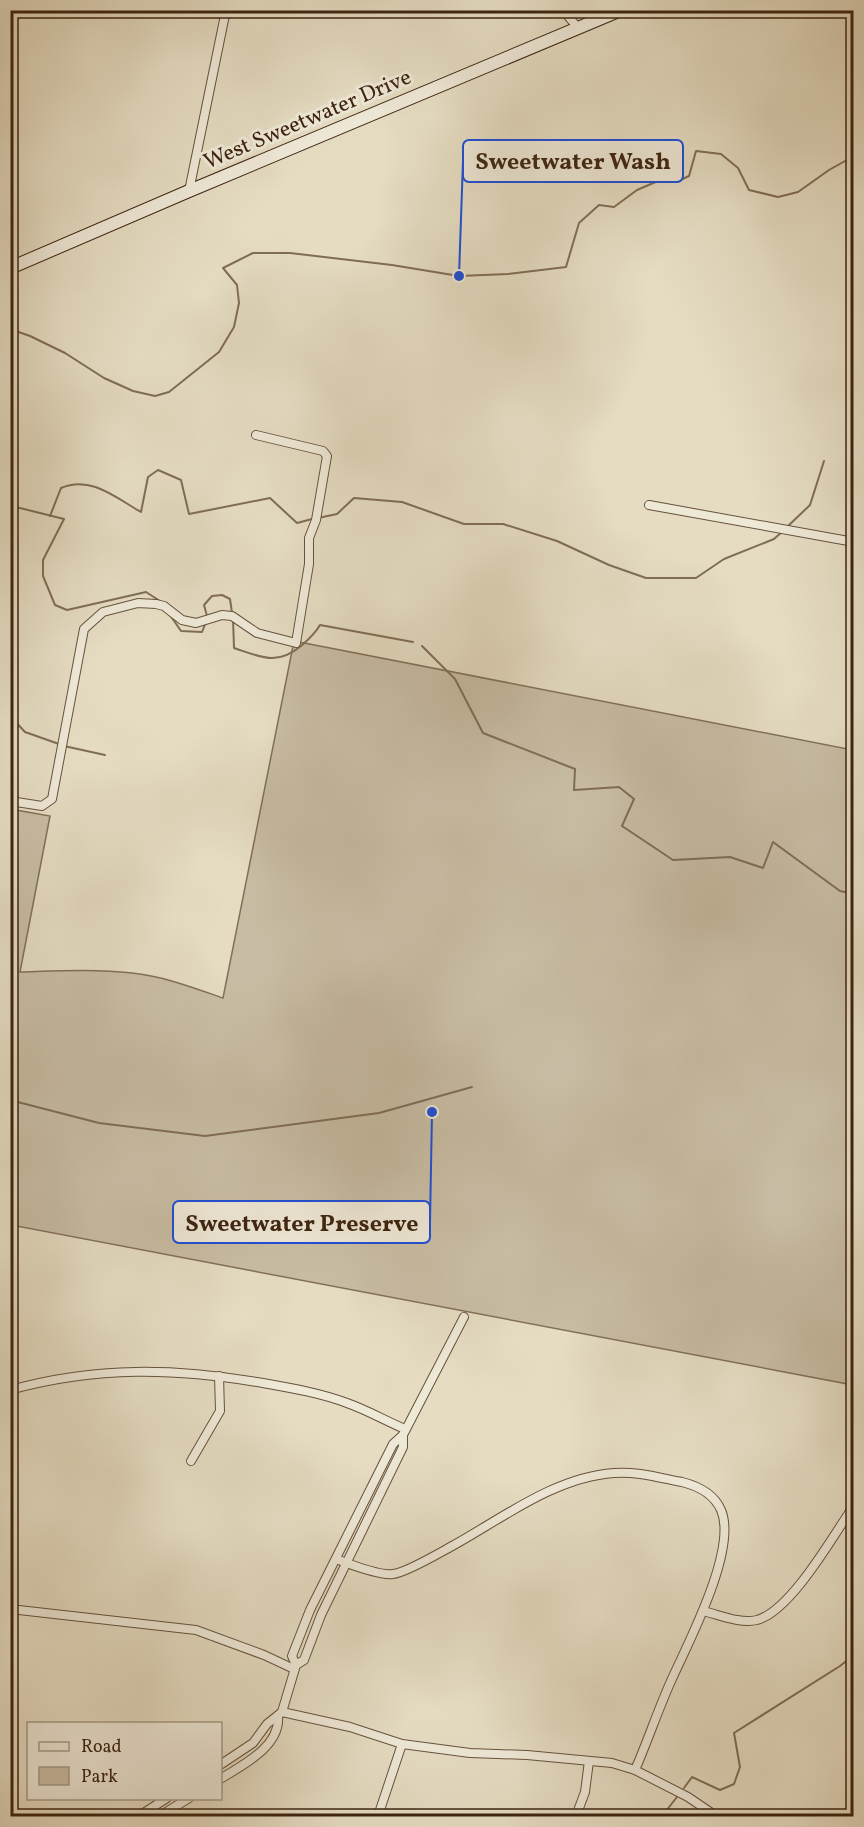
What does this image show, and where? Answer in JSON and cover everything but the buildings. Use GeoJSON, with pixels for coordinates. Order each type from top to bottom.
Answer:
{"type":"FeatureCollection","features":[{"type":"Feature","properties":{"kind":"street"},"geometry":{"type":"LineString","coordinates":[[189,191],[226,10]]}},
{"type":"Feature","properties":{"kind":"street"},"geometry":{"type":"LineString","coordinates":[[563,10],[578,28]]}},
{"type":"Feature","properties":{"kind":"street","name":"West Sweetwater Drive"},"geometry":{"type":"LineString","coordinates":[[10,268],[621,10]]}},
{"type":"Feature","properties":{"kind":"street"},"geometry":{"type":"LineString","coordinates":[[10,801],[42,806],[52,799],[84,629],[104,612],[138,603],[164,606],[182,620],[196,623],[222,615],[232,616],[257,633],[296,643],[309,564],[309,538],[316,520],[327,456],[323,451],[256,435]]}},
{"type":"Feature","properties":{"kind":"street"},"geometry":{"type":"LineString","coordinates":[[648,505],[854,542]]}},
{"type":"Feature","properties":{"kind":"street"},"geometry":{"type":"LineString","coordinates":[[222,1778],[250,1761],[271,1740],[279,1727],[280,1714],[295,1667],[292,1656],[310,1610],[393,1444],[404,1432],[464,1317]]}},
{"type":"Feature","properties":{"kind":"street"},"geometry":{"type":"LineString","coordinates":[[10,1390],[42,1381],[96,1373],[148,1370],[219,1376],[303,1390],[348,1403],[404,1432]]}},
{"type":"Feature","properties":{"kind":"street"},"geometry":{"type":"LineString","coordinates":[[191,1461],[220,1411],[219,1376]]}},
{"type":"Feature","properties":{"kind":"street"},"geometry":{"type":"LineString","coordinates":[[295,1667],[304,1660],[321,1615],[403,1447],[404,1432]]}},
{"type":"Feature","properties":{"kind":"street"},"geometry":{"type":"LineString","coordinates":[[336,1559],[385,1574],[398,1573],[566,1484],[592,1476],[616,1472],[637,1473],[690,1484],[710,1494],[721,1510],[724,1526],[723,1550],[704,1611],[671,1682],[635,1770]]}},
{"type":"Feature","properties":{"kind":"street"},"geometry":{"type":"LineString","coordinates":[[704,1611],[746,1621],[759,1619],[768,1614],[787,1600],[851,1512],[854,1503]]}},
{"type":"Feature","properties":{"kind":"street"},"geometry":{"type":"LineString","coordinates":[[10,1609],[196,1630],[295,1667]]}},
{"type":"Feature","properties":{"kind":"street"},"geometry":{"type":"LineString","coordinates":[[222,1764],[253,1743],[267,1724],[280,1714],[350,1727],[402,1744],[470,1753],[527,1755],[612,1763],[635,1770],[688,1797],[716,1816]]}},
{"type":"Feature","properties":{"kind":"street"},"geometry":{"type":"LineString","coordinates":[[378,1816],[402,1744]]}},
{"type":"Feature","properties":{"kind":"street"},"geometry":{"type":"LineString","coordinates":[[576,1816],[585,1792],[589,1761]]}},
{"type":"Feature","properties":{"kind":"street"},"geometry":{"type":"LineString","coordinates":[[139,1816],[164,1800]]}},
{"type":"Feature","properties":{"kind":"street"},"geometry":{"type":"LineString","coordinates":[[160,1816],[186,1800]]}},
{"type":"Feature","properties":{"kind":"green space"},"geometry":{"type":"Polygon","coordinates":[[[294,641],[853,750],[853,1385],[11,1225],[10,809],[50,816],[20,972],[132,973],[190,986],[223,998],[294,641]]]}},
{"type":"Feature","properties":{"kind":"waterway"},"geometry":{"type":"LineString","coordinates":[[10,329],[65,353],[104,378],[133,391],[155,396],[169,392],[219,352],[234,327],[239,303],[237,285],[223,268],[253,253],[290,253],[392,265],[459,276],[508,274],[566,267],[579,223],[599,205],[614,207],[637,190],[658,181],[676,182],[689,176],[696,151],[721,154],[738,168],[749,190],[778,197],[798,192],[854,156]]}},
{"type":"Feature","properties":{"kind":"waterway"},"geometry":{"type":"LineString","coordinates":[[787,527],[810,505],[824,461]]}},
{"type":"Feature","properties":{"kind":"waterway"},"geometry":{"type":"LineString","coordinates":[[50,516],[61,488],[83,484],[103,490],[141,512],[148,477],[158,470],[181,480],[189,514],[270,498],[297,523],[312,519]]}},
{"type":"Feature","properties":{"kind":"waterway"},"geometry":{"type":"LineString","coordinates":[[318,518],[337,514],[354,498],[402,502],[464,524],[503,524],[557,541],[609,565],[646,578],[696,578],[724,559],[774,539],[783,531]]}},
{"type":"Feature","properties":{"kind":"waterway"},"geometry":{"type":"LineString","coordinates":[[10,508],[20,508],[64,519],[43,560],[43,576],[55,605],[67,610],[146,592],[160,601]]}},
{"type":"Feature","properties":{"kind":"waterway"},"geometry":{"type":"LineString","coordinates":[[207,616],[204,605],[212,596],[222,595],[230,599],[232,613]]}},
{"type":"Feature","properties":{"kind":"waterway"},"geometry":{"type":"LineString","coordinates":[[170,615],[181,631],[202,632],[206,622]]}},
{"type":"Feature","properties":{"kind":"waterway"},"geometry":{"type":"LineString","coordinates":[[233,619],[234,648],[261,657],[276,658],[292,652],[309,639],[320,625],[413,642]]}},
{"type":"Feature","properties":{"kind":"waterway"},"geometry":{"type":"LineString","coordinates":[[422,646],[455,679],[483,733],[575,769],[574,790],[619,787],[634,799],[622,826],[673,860],[730,857],[763,868],[773,842],[840,891],[854,894]]}},
{"type":"Feature","properties":{"kind":"waterway"},"geometry":{"type":"LineString","coordinates":[[10,716],[25,732],[59,744]]}},
{"type":"Feature","properties":{"kind":"waterway"},"geometry":{"type":"LineString","coordinates":[[64,746],[105,755]]}},
{"type":"Feature","properties":{"kind":"waterway"},"geometry":{"type":"LineString","coordinates":[[10,1100],[99,1123],[205,1136],[379,1113],[472,1087]]}},
{"type":"Feature","properties":{"kind":"waterway"},"geometry":{"type":"LineString","coordinates":[[684,1788],[692,1777],[720,1790],[734,1784],[740,1767],[734,1733],[854,1655]]}},
{"type":"Feature","properties":{"kind":"waterway"},"geometry":{"type":"LineString","coordinates":[[662,1816],[677,1797]]}},
{"type":"Feature","properties":{"kind":"place","name":"Sweetwater Wash"},"geometry":{"type":"Point","coordinates":[459,276]}},
{"type":"Feature","properties":{"kind":"place","name":"Sweetwater Preserve"},"geometry":{"type":"Point","coordinates":[432,1112]}}]}
